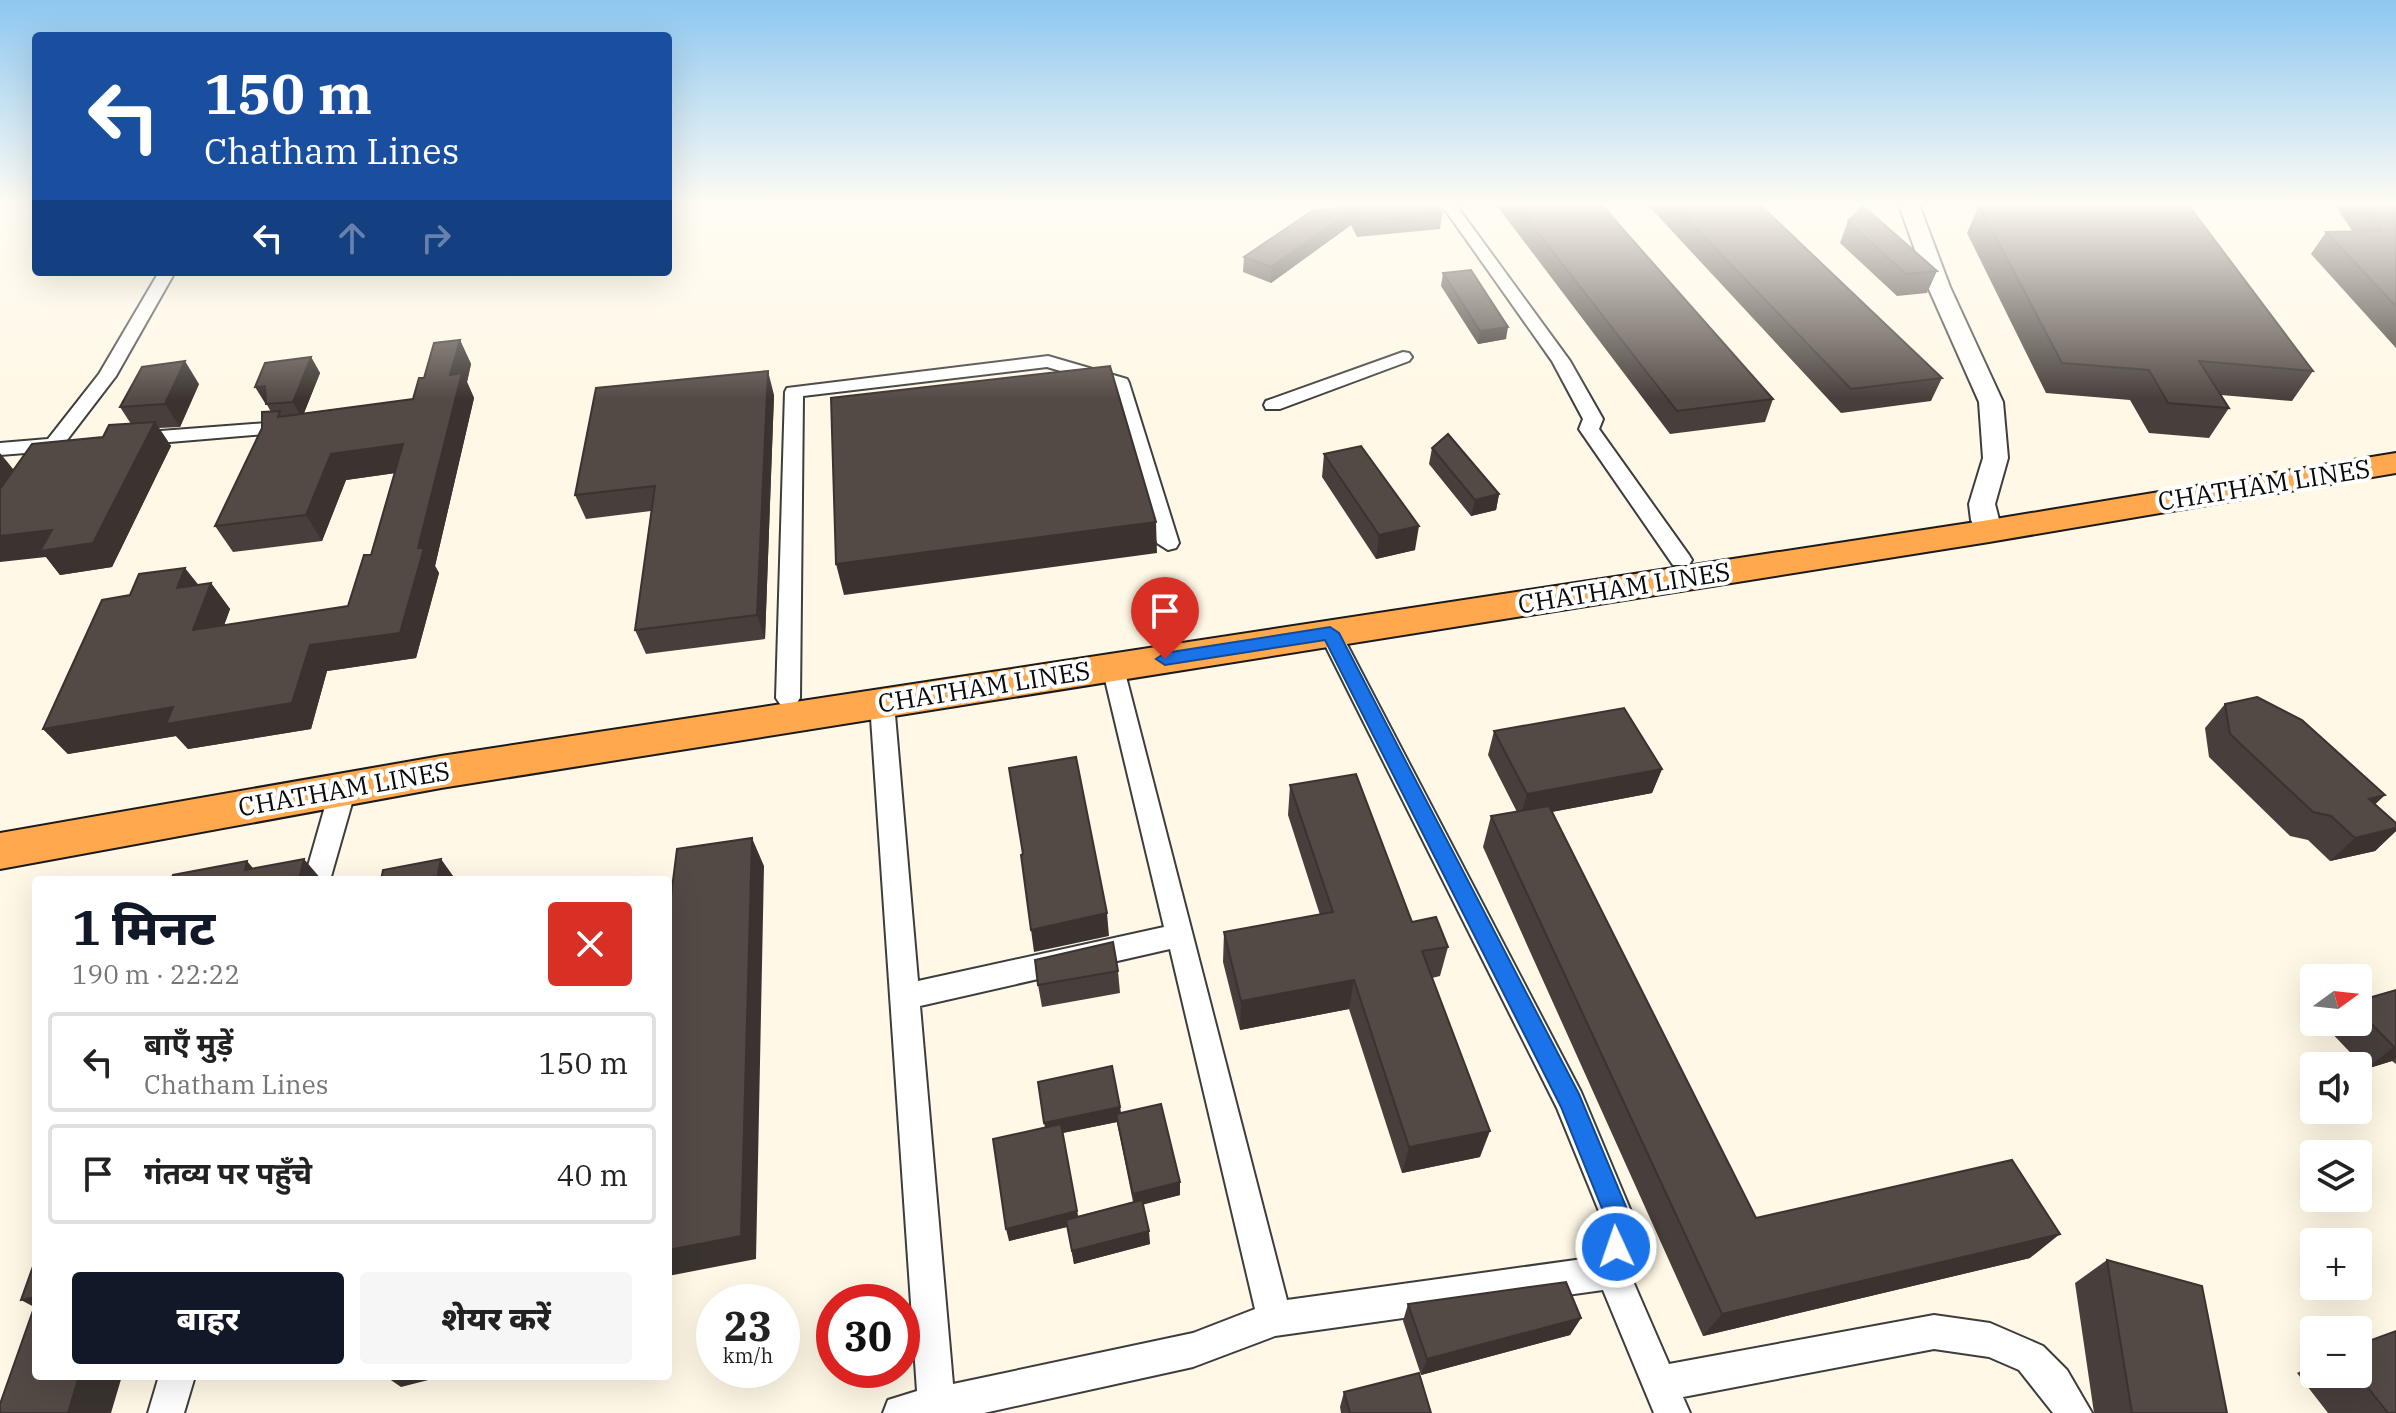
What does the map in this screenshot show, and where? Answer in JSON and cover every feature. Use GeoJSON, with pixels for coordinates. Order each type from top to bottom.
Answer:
{"type":"FeatureCollection","features":[{"type":"Feature","properties":{"kind":"highway","name":"CHATHAM LINES"},"geometry":{"type":"LineString","coordinates":[[0,851],[343,789],[1330,633],[2396,448]]}},
{"type":"Feature","properties":{"kind":"highway","name":"CHATHAM LINES"},"geometry":{"type":"LineString","coordinates":[[0,828],[236,783],[1681,560],[2396,463]]}},
{"type":"Feature","properties":{"kind":"street"},"geometry":{"type":"LineString","coordinates":[[1494,268],[1561,361],[1593,419],[1589,429],[1681,560]]}},
{"type":"Feature","properties":{"kind":"street"},"geometry":{"type":"LineString","coordinates":[[1932,268],[1991,402],[1995,423],[1994,465],[1982,493],[1985,521]]}},
{"type":"Feature","properties":{"kind":"street"},"geometry":{"type":"LineString","coordinates":[[35,470],[107,376],[165,276]]}},
{"type":"Feature","properties":{"kind":"street"},"geometry":{"type":"LineString","coordinates":[[1273,405],[1403,357]]}},
{"type":"Feature","properties":{"kind":"street"},"geometry":{"type":"LineString","coordinates":[[788,698],[794,392],[1048,361],[1120,383],[1168,543]]}},
{"type":"Feature","properties":{"kind":"street"},"geometry":{"type":"LineString","coordinates":[[113,440],[313,425]]}},
{"type":"Feature","properties":{"kind":"street"},"geometry":{"type":"LineString","coordinates":[[0,449],[83,442]]}},
{"type":"Feature","properties":{"kind":"street"},"geometry":{"type":"LineString","coordinates":[[1330,633],[1570,1102],[1619,1221],[1612,1272],[1667,1398],[1934,1332],[1990,1340],[2031,1358],[2054,1383],[2074,1413]]}},
{"type":"Feature","properties":{"kind":"street"},"geometry":{"type":"LineString","coordinates":[[1114,667],[1275,1319]]}},
{"type":"Feature","properties":{"kind":"street"},"geometry":{"type":"LineString","coordinates":[[882,703],[937,1408]]}},
{"type":"Feature","properties":{"kind":"street"},"geometry":{"type":"LineString","coordinates":[[318,876],[343,789]]}},
{"type":"Feature","properties":{"kind":"street"},"geometry":{"type":"LineString","coordinates":[[905,997],[1181,935]]}},
{"type":"Feature","properties":{"kind":"street"},"geometry":{"type":"LineString","coordinates":[[901,1413],[937,1408],[1193,1350],[1275,1319],[1612,1272]]}},
{"type":"Feature","properties":{"kind":"street"},"geometry":{"type":"LineString","coordinates":[[166,1413],[176,1380]]}},
{"type":"Feature","properties":{"kind":"building"},"geometry":{"type":"Polygon","coordinates":[[[1565,268],[1657,268],[1773,399],[1677,411],[1565,268]]]}},
{"type":"Feature","properties":{"kind":"building"},"geometry":{"type":"Polygon","coordinates":[[[1734,268],[1826,268],[1942,378],[1851,389],[1734,268]]]}},
{"type":"Feature","properties":{"kind":"building"},"geometry":{"type":"Polygon","coordinates":[[[1899,268],[1934,268],[1937,271],[1906,274],[1899,268]]]}},
{"type":"Feature","properties":{"kind":"building"},"geometry":{"type":"Polygon","coordinates":[[[2012,268],[2236,268],[2313,371],[2199,361],[2229,408],[2168,403],[2149,370],[2062,363],[2012,268]]]}},
{"type":"Feature","properties":{"kind":"building"},"geometry":{"type":"Polygon","coordinates":[[[2360,268],[2396,268],[2396,306],[2360,268]]]}},
{"type":"Feature","properties":{"kind":"building"},"geometry":{"type":"Polygon","coordinates":[[[1471,270],[1508,327],[1480,331],[1443,273],[1471,270]]]}},
{"type":"Feature","properties":{"kind":"building"},"geometry":{"type":"Polygon","coordinates":[[[460,340],[450,375],[462,373],[418,548],[424,548],[400,633],[310,645],[292,703],[166,724],[173,707],[43,729],[102,600],[130,595],[139,574],[185,568],[177,588],[211,583],[193,630],[348,606],[364,555],[371,555],[403,444],[331,454],[306,515],[215,526],[262,428],[262,412],[280,411],[278,417],[413,399],[419,378],[424,378],[434,343],[460,340]]]}},
{"type":"Feature","properties":{"kind":"building"},"geometry":{"type":"Polygon","coordinates":[[[311,357],[293,402],[266,404],[265,386],[255,387],[265,363],[311,357]]]}},
{"type":"Feature","properties":{"kind":"building"},"geometry":{"type":"Polygon","coordinates":[[[185,361],[165,404],[120,407],[142,367],[185,361]]]}},
{"type":"Feature","properties":{"kind":"building"},"geometry":{"type":"Polygon","coordinates":[[[1110,366],[1156,522],[836,564],[831,398],[1110,366]]]}},
{"type":"Feature","properties":{"kind":"building"},"geometry":{"type":"Polygon","coordinates":[[[768,371],[757,615],[635,630],[655,486],[575,495],[596,388],[768,371]]]}},
{"type":"Feature","properties":{"kind":"building"},"geometry":{"type":"Polygon","coordinates":[[[155,422],[93,543],[40,551],[52,530],[0,536],[0,489],[32,444],[103,437],[109,425],[155,422]]]}},
{"type":"Feature","properties":{"kind":"building"},"geometry":{"type":"Polygon","coordinates":[[[1448,434],[1499,494],[1475,500],[1432,448],[1448,434]]]}},
{"type":"Feature","properties":{"kind":"building"},"geometry":{"type":"Polygon","coordinates":[[[1361,446],[1419,526],[1379,535],[1324,454],[1361,446]]]}},
{"type":"Feature","properties":{"kind":"building"},"geometry":{"type":"Polygon","coordinates":[[[2257,697],[2302,720],[2385,795],[2369,799],[2396,823],[2396,828],[2355,838],[2331,816],[2313,812],[2230,734],[2225,704],[2257,697]]]}},
{"type":"Feature","properties":{"kind":"building"},"geometry":{"type":"Polygon","coordinates":[[[1624,708],[1662,769],[1527,794],[1494,731],[1624,708]]]}},
{"type":"Feature","properties":{"kind":"building"},"geometry":{"type":"Polygon","coordinates":[[[1076,757],[1107,913],[1031,930],[1009,768],[1076,757]]]}},
{"type":"Feature","properties":{"kind":"building"},"geometry":{"type":"Polygon","coordinates":[[[1356,774],[1412,922],[1436,917],[1448,947],[1422,951],[1490,1131],[1409,1147],[1354,980],[1241,1001],[1224,932],[1333,912],[1290,785],[1356,774]]]}},
{"type":"Feature","properties":{"kind":"building"},"geometry":{"type":"Polygon","coordinates":[[[1549,806],[1756,1218],[2012,1160],[2060,1234],[1722,1314],[1491,816],[1549,806]]]}},
{"type":"Feature","properties":{"kind":"building"},"geometry":{"type":"Polygon","coordinates":[[[752,838],[741,1236],[672,1249],[672,888],[677,849],[752,838]]]}},
{"type":"Feature","properties":{"kind":"building"},"geometry":{"type":"Polygon","coordinates":[[[304,859],[300,876],[173,876],[247,861],[245,870],[304,859]]]}},
{"type":"Feature","properties":{"kind":"building"},"geometry":{"type":"Polygon","coordinates":[[[441,859],[438,876],[382,876],[383,870],[441,859]]]}},
{"type":"Feature","properties":{"kind":"building"},"geometry":{"type":"Polygon","coordinates":[[[1113,942],[1118,971],[1038,985],[1035,960],[1113,942]]]}},
{"type":"Feature","properties":{"kind":"building"},"geometry":{"type":"Polygon","coordinates":[[[2396,990],[2396,1047],[2372,1024],[2372,997],[2396,990]]]}},
{"type":"Feature","properties":{"kind":"building"},"geometry":{"type":"Polygon","coordinates":[[[1112,1066],[1120,1107],[1044,1123],[1038,1082],[1112,1066]]]}},
{"type":"Feature","properties":{"kind":"building"},"geometry":{"type":"Polygon","coordinates":[[[1161,1104],[1180,1182],[1133,1194],[1116,1114],[1161,1104]]]}},
{"type":"Feature","properties":{"kind":"building"},"geometry":{"type":"Polygon","coordinates":[[[1061,1124],[1077,1211],[1006,1229],[993,1139],[1061,1124]]]}},
{"type":"Feature","properties":{"kind":"building"},"geometry":{"type":"Polygon","coordinates":[[[1142,1200],[1149,1231],[1072,1251],[1066,1220],[1142,1200]]]}},
{"type":"Feature","properties":{"kind":"building"},"geometry":{"type":"Polygon","coordinates":[[[2107,1260],[2202,1286],[2227,1413],[2132,1413],[2107,1260]]]}},
{"type":"Feature","properties":{"kind":"building"},"geometry":{"type":"Polygon","coordinates":[[[32,1269],[32,1298],[21,1300],[32,1269]]]}},
{"type":"Feature","properties":{"kind":"building"},"geometry":{"type":"Polygon","coordinates":[[[1566,1282],[1581,1318],[1427,1359],[1408,1304],[1566,1282]]]}},
{"type":"Feature","properties":{"kind":"building"},"geometry":{"type":"Polygon","coordinates":[[[32,1313],[32,1380],[78,1380],[68,1413],[0,1413],[0,1404],[32,1313]]]}},
{"type":"Feature","properties":{"kind":"building"},"geometry":{"type":"Polygon","coordinates":[[[2396,1331],[2396,1413],[2388,1413],[2368,1388],[2372,1388],[2372,1340],[2396,1331]]]}},
{"type":"Feature","properties":{"kind":"building"},"geometry":{"type":"Polygon","coordinates":[[[1419,1373],[1431,1413],[1350,1413],[1344,1392],[1419,1373]]]}},
{"type":"Feature","properties":{"kind":"route"},"geometry":{"type":"LineString","coordinates":[[1165,659],[1330,633],[1570,1102],[1619,1221],[1616,1247]]}}]}
